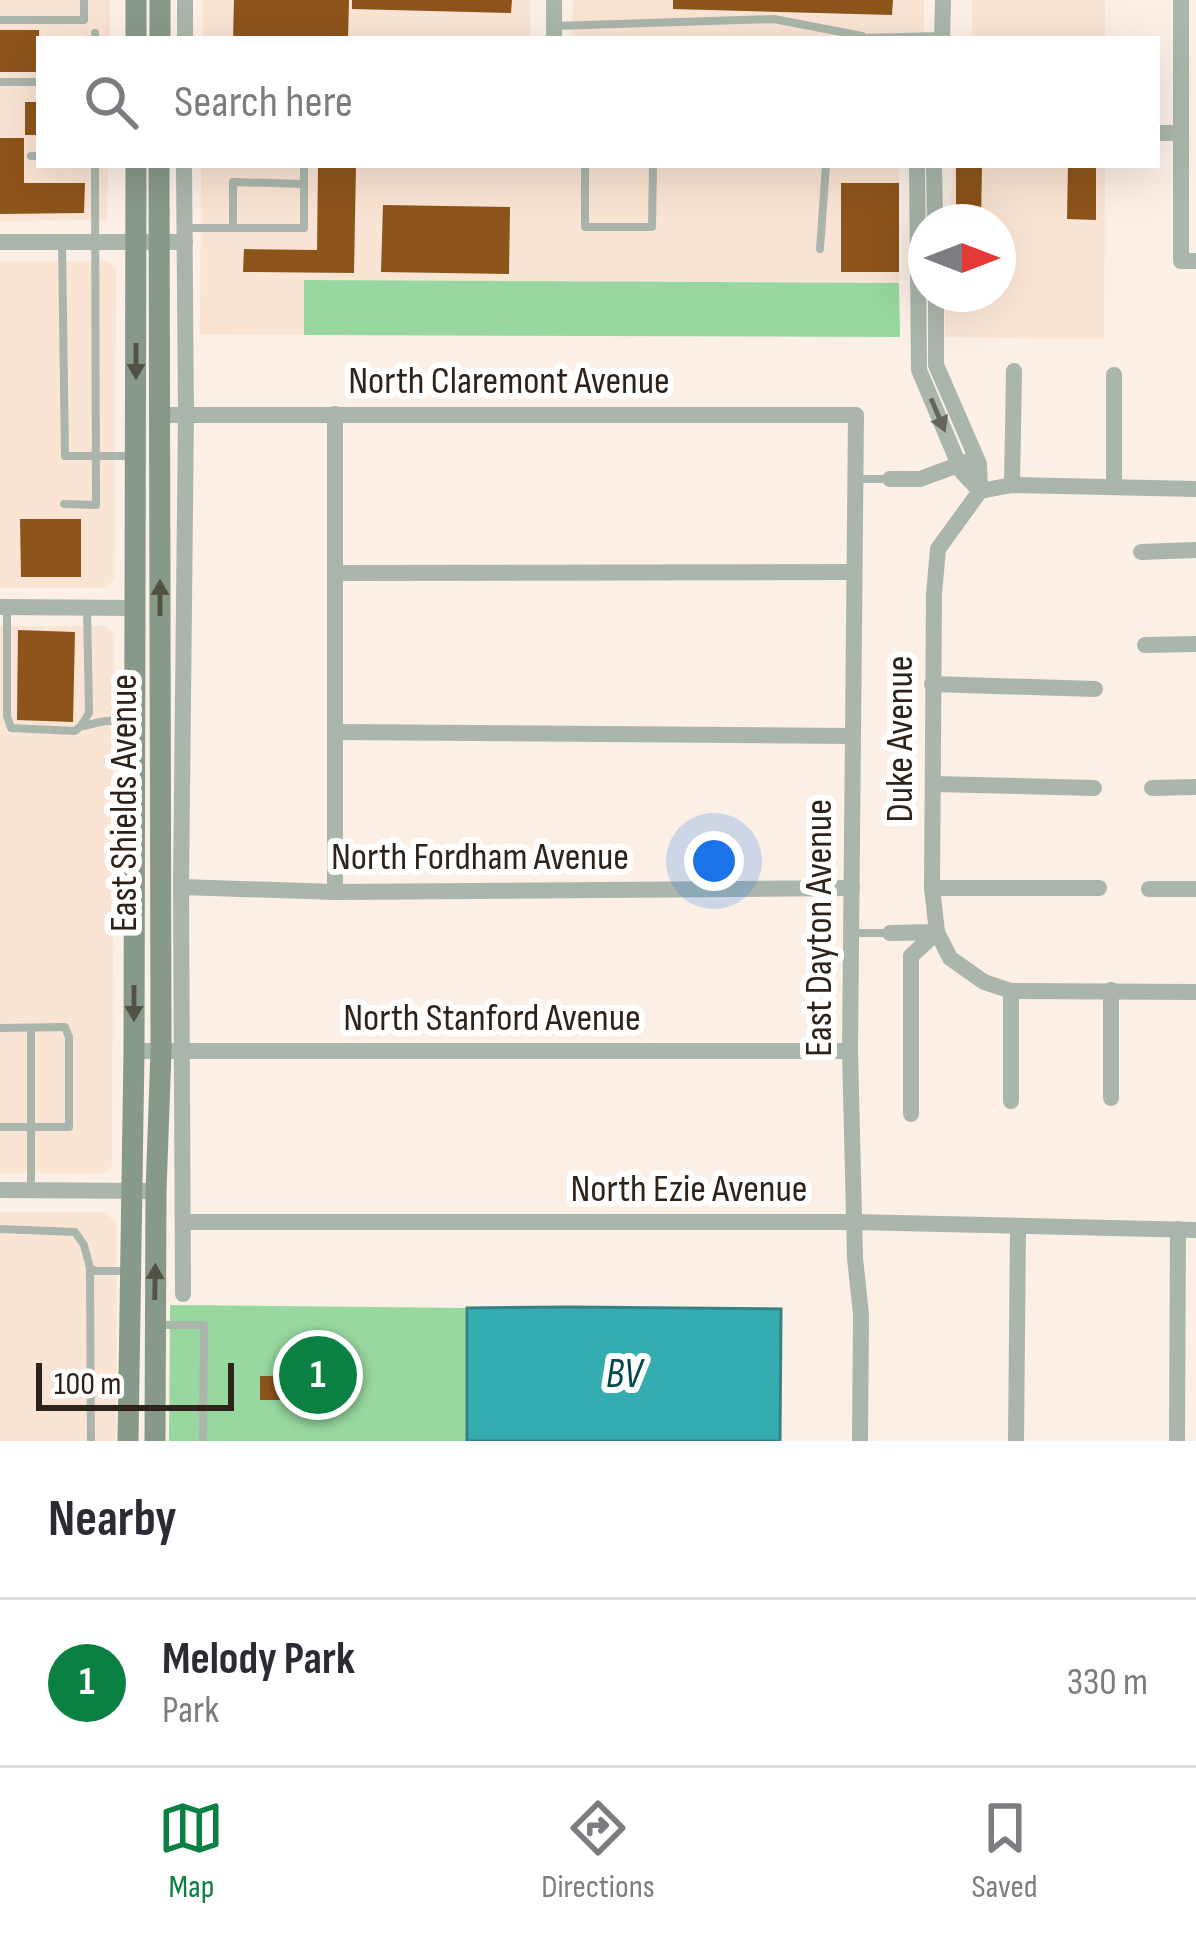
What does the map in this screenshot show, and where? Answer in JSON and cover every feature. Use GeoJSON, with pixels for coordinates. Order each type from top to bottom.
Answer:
{"type":"FeatureCollection","features":[{"type":"Feature","properties":{"kind":"main road"},"geometry":{"type":"LineString","coordinates":[[136,0],[136,36]]}},
{"type":"Feature","properties":{"kind":"main road"},"geometry":{"type":"LineString","coordinates":[[160,0],[160,36]]}},
{"type":"Feature","properties":{"kind":"main road","name":"East Shields Avenue"},"geometry":{"type":"LineString","coordinates":[[136,168],[148,243],[161,415],[159,829],[172,1051],[156,1191],[154,1441]]}},
{"type":"Feature","properties":{"kind":"main road","name":"East Shields Avenue"},"geometry":{"type":"LineString","coordinates":[[128,1441],[134,1051],[127,720],[148,243],[159,168]]}},
{"type":"Feature","properties":{"kind":"main road"},"geometry":{"type":"LineString","coordinates":[[128,1388],[140,1441]]}},
{"type":"Feature","properties":{"kind":"street"},"geometry":{"type":"LineString","coordinates":[[185,0],[185,36]]}},
{"type":"Feature","properties":{"kind":"street"},"geometry":{"type":"LineString","coordinates":[[554,0],[554,32]]}},
{"type":"Feature","properties":{"kind":"street"},"geometry":{"type":"LineString","coordinates":[[942,36],[943,0]]}},
{"type":"Feature","properties":{"kind":"street"},"geometry":{"type":"LineString","coordinates":[[1181,0],[1188,100],[1180,133],[1181,261],[1196,261]]}},
{"type":"Feature","properties":{"kind":"street"},"geometry":{"type":"LineString","coordinates":[[1160,133],[1180,133]]}},
{"type":"Feature","properties":{"kind":"street","name":"East Shields Avenue"},"geometry":{"type":"LineString","coordinates":[[183,1294],[172,1051],[181,887],[184,168]]}},
{"type":"Feature","properties":{"kind":"street"},"geometry":{"type":"LineString","coordinates":[[917,168],[919,370],[968,462]]}},
{"type":"Feature","properties":{"kind":"street"},"geometry":{"type":"LineString","coordinates":[[934,168],[935,204]]}},
{"type":"Feature","properties":{"kind":"street"},"geometry":{"type":"LineString","coordinates":[[0,242],[148,243],[185,235]]}},
{"type":"Feature","properties":{"kind":"street"},"geometry":{"type":"LineString","coordinates":[[936,312],[937,365],[968,462]]}},
{"type":"Feature","properties":{"kind":"street"},"geometry":{"type":"LineString","coordinates":[[1012,485],[1014,371]]}},
{"type":"Feature","properties":{"kind":"street"},"geometry":{"type":"LineString","coordinates":[[1114,376],[1114,487]]}},
{"type":"Feature","properties":{"kind":"street"},"geometry":{"type":"LineString","coordinates":[[335,414],[335,892]]}},
{"type":"Feature","properties":{"kind":"street","name":"North Claremont Avenue"},"geometry":{"type":"LineString","coordinates":[[161,415],[856,415]]}},
{"type":"Feature","properties":{"kind":"street","name":"East Dayton Avenue"},"geometry":{"type":"LineString","coordinates":[[856,415],[850,1051],[855,1258],[861,1314],[860,1441]]}},
{"type":"Feature","properties":{"kind":"street"},"geometry":{"type":"LineString","coordinates":[[890,479],[920,479],[968,462],[979,464],[980,491],[1012,485],[1196,489]]}},
{"type":"Feature","properties":{"kind":"street","name":"Duke Avenue"},"geometry":{"type":"LineString","coordinates":[[937,932],[932,888],[932,684],[938,549],[980,491]]}},
{"type":"Feature","properties":{"kind":"street"},"geometry":{"type":"LineString","coordinates":[[1141,552],[1196,550]]}},
{"type":"Feature","properties":{"kind":"street"},"geometry":{"type":"LineString","coordinates":[[335,573],[853,572]]}},
{"type":"Feature","properties":{"kind":"street"},"geometry":{"type":"LineString","coordinates":[[3,607],[135,608]]}},
{"type":"Feature","properties":{"kind":"street"},"geometry":{"type":"LineString","coordinates":[[1145,645],[1196,644]]}},
{"type":"Feature","properties":{"kind":"street"},"geometry":{"type":"LineString","coordinates":[[932,684],[1096,689]]}},
{"type":"Feature","properties":{"kind":"street"},"geometry":{"type":"LineString","coordinates":[[335,732],[852,736]]}},
{"type":"Feature","properties":{"kind":"street"},"geometry":{"type":"LineString","coordinates":[[934,784],[1094,788]]}},
{"type":"Feature","properties":{"kind":"street"},"geometry":{"type":"LineString","coordinates":[[1152,788],[1196,787]]}},
{"type":"Feature","properties":{"kind":"street","name":"North Fordham Avenue"},"geometry":{"type":"LineString","coordinates":[[181,887],[335,892],[852,888]]}},
{"type":"Feature","properties":{"kind":"street"},"geometry":{"type":"LineString","coordinates":[[932,888],[1099,888]]}},
{"type":"Feature","properties":{"kind":"street"},"geometry":{"type":"LineString","coordinates":[[1148,890],[1196,889]]}},
{"type":"Feature","properties":{"kind":"street"},"geometry":{"type":"LineString","coordinates":[[890,933],[937,932]]}},
{"type":"Feature","properties":{"kind":"street"},"geometry":{"type":"LineString","coordinates":[[937,932],[950,958],[984,982],[1011,991],[1196,992]]}},
{"type":"Feature","properties":{"kind":"street"},"geometry":{"type":"LineString","coordinates":[[911,1114],[911,956],[937,932]]}},
{"type":"Feature","properties":{"kind":"street"},"geometry":{"type":"LineString","coordinates":[[1111,990],[1111,1098]]}},
{"type":"Feature","properties":{"kind":"street"},"geometry":{"type":"LineString","coordinates":[[1011,991],[1011,1101]]}},
{"type":"Feature","properties":{"kind":"street","name":"North Stanford Avenue"},"geometry":{"type":"LineString","coordinates":[[134,1051],[850,1051]]}},
{"type":"Feature","properties":{"kind":"street"},"geometry":{"type":"LineString","coordinates":[[0,1190],[156,1191]]}},
{"type":"Feature","properties":{"kind":"street","name":"North Ezie Avenue"},"geometry":{"type":"LineString","coordinates":[[183,1222],[855,1222],[1187,1230]]}},
{"type":"Feature","properties":{"kind":"street"},"geometry":{"type":"LineString","coordinates":[[1016,1441],[1018,1228]]}},
{"type":"Feature","properties":{"kind":"street"},"geometry":{"type":"LineString","coordinates":[[1178,1441],[1187,1230]]}},
{"type":"Feature","properties":{"kind":"lane"},"geometry":{"type":"LineString","coordinates":[[0,20],[84,20],[84,0]]}},
{"type":"Feature","properties":{"kind":"lane"},"geometry":{"type":"LineString","coordinates":[[554,32],[774,19],[853,36]]}},
{"type":"Feature","properties":{"kind":"lane"},"geometry":{"type":"LineString","coordinates":[[0,82],[36,82]]}},
{"type":"Feature","properties":{"kind":"lane"},"geometry":{"type":"LineString","coordinates":[[64,504],[96,505],[95,168]]}},
{"type":"Feature","properties":{"kind":"lane"},"geometry":{"type":"LineString","coordinates":[[185,235],[233,228],[304,229],[304,168]]}},
{"type":"Feature","properties":{"kind":"lane"},"geometry":{"type":"LineString","coordinates":[[586,168],[586,227],[629,227],[652,227],[653,168]]}},
{"type":"Feature","properties":{"kind":"lane"},"geometry":{"type":"LineString","coordinates":[[820,249],[826,168]]}},
{"type":"Feature","properties":{"kind":"lane"},"geometry":{"type":"LineString","coordinates":[[233,228],[233,182],[304,184]]}},
{"type":"Feature","properties":{"kind":"lane"},"geometry":{"type":"LineString","coordinates":[[62,243],[65,456],[136,456]]}},
{"type":"Feature","properties":{"kind":"lane"},"geometry":{"type":"LineString","coordinates":[[856,479],[890,479]]}},
{"type":"Feature","properties":{"kind":"lane"},"geometry":{"type":"LineString","coordinates":[[3,607],[11,728],[75,731],[89,713],[87,608]]}},
{"type":"Feature","properties":{"kind":"lane"},"geometry":{"type":"LineString","coordinates":[[81,726],[127,720]]}},
{"type":"Feature","properties":{"kind":"lane"},"geometry":{"type":"LineString","coordinates":[[851,933],[890,933]]}},
{"type":"Feature","properties":{"kind":"lane"},"geometry":{"type":"LineString","coordinates":[[0,1028],[65,1027],[69,1037],[69,1127],[0,1127]]}},
{"type":"Feature","properties":{"kind":"lane"},"geometry":{"type":"LineString","coordinates":[[31,1028],[31,1190]]}},
{"type":"Feature","properties":{"kind":"lane"},"geometry":{"type":"LineString","coordinates":[[0,1229],[75,1232],[84,1245],[90,1268],[91,1441]]}},
{"type":"Feature","properties":{"kind":"lane"},"geometry":{"type":"LineString","coordinates":[[90,1268],[130,1271]]}},
{"type":"Feature","properties":{"kind":"lane"},"geometry":{"type":"LineString","coordinates":[[155,1324],[204,1324],[203,1441]]}},
{"type":"Feature","properties":{"kind":"shaded area"},"geometry":{"type":"Polygon","coordinates":[[[0,0],[110,0],[110,36],[36,36],[36,168],[108,168],[107,220],[0,221],[0,0]]]}},
{"type":"Feature","properties":{"kind":"shaded area"},"geometry":{"type":"Polygon","coordinates":[[[203,0],[530,0],[530,36],[203,36],[203,0]]]}},
{"type":"Feature","properties":{"kind":"shaded area"},"geometry":{"type":"Polygon","coordinates":[[[573,0],[924,0],[924,36],[572,36],[573,0]]]}},
{"type":"Feature","properties":{"kind":"shaded area"},"geometry":{"type":"Polygon","coordinates":[[[972,0],[1105,0],[1105,36],[972,36],[972,0]]]}},
{"type":"Feature","properties":{"kind":"shaded area"},"geometry":{"type":"Polygon","coordinates":[[[201,168],[899,168],[899,283],[305,280],[304,335],[200,334],[201,168]]]}},
{"type":"Feature","properties":{"kind":"shaded area"},"geometry":{"type":"Polygon","coordinates":[[[953,168],[1105,168],[1104,339],[945,337],[946,312],[1016,312],[1016,204],[951,204],[953,168]]]}},
{"type":"Feature","properties":{"kind":"shaded area"},"geometry":{"type":"Polygon","coordinates":[[[0,261],[108,261],[116,269],[114,579],[106,588],[0,588],[0,261]]]}},
{"type":"Feature","properties":{"kind":"shaded area"},"geometry":{"type":"Polygon","coordinates":[[[0,626],[106,626],[114,635],[112,1166],[104,1173],[0,1173],[0,626]]]}},
{"type":"Feature","properties":{"kind":"shaded area"},"geometry":{"type":"Polygon","coordinates":[[[0,1212],[104,1212],[117,1223],[116,1441],[0,1441],[0,1212]]]}},
{"type":"Feature","properties":{"kind":"green space"},"geometry":{"type":"Polygon","coordinates":[[[304,280],[899,283],[900,337],[304,335],[304,280]]]}},
{"type":"Feature","properties":{"kind":"green space"},"geometry":{"type":"Polygon","coordinates":[[[170,1305],[467,1308],[467,1441],[169,1441],[170,1305]]]}},
{"type":"Feature","properties":{"kind":"water","name":"BV"},"geometry":{"type":"Polygon","coordinates":[[[467,1308],[781,1309],[780,1441],[467,1441],[467,1308]]]}},
{"type":"Feature","properties":{"kind":"building"},"geometry":{"type":"Polygon","coordinates":[[[234,0],[349,0],[348,36],[233,36],[234,0]]]}},
{"type":"Feature","properties":{"kind":"building"},"geometry":{"type":"Polygon","coordinates":[[[352,0],[512,0],[511,13],[352,9],[352,0]]]}},
{"type":"Feature","properties":{"kind":"building"},"geometry":{"type":"Polygon","coordinates":[[[673,0],[893,0],[892,15],[673,9],[673,0]]]}},
{"type":"Feature","properties":{"kind":"building"},"geometry":{"type":"Polygon","coordinates":[[[0,30],[39,30],[36,72],[0,72],[0,30]]]}},
{"type":"Feature","properties":{"kind":"building"},"geometry":{"type":"Polygon","coordinates":[[[25,102],[36,102],[36,135],[25,135],[25,102]]]}},
{"type":"Feature","properties":{"kind":"building"},"geometry":{"type":"Polygon","coordinates":[[[0,138],[24,138],[24,183],[85,183],[84,213],[0,214],[0,138]]]}},
{"type":"Feature","properties":{"kind":"building"},"geometry":{"type":"Polygon","coordinates":[[[318,168],[356,168],[354,273],[243,272],[244,249],[317,250],[318,168]]]}},
{"type":"Feature","properties":{"kind":"building"},"geometry":{"type":"Polygon","coordinates":[[[956,168],[982,168],[981,204],[956,204],[956,168]]]}},
{"type":"Feature","properties":{"kind":"building"},"geometry":{"type":"Polygon","coordinates":[[[1068,168],[1096,168],[1096,220],[1067,219],[1068,168]]]}},
{"type":"Feature","properties":{"kind":"building"},"geometry":{"type":"Polygon","coordinates":[[[841,183],[899,183],[899,272],[841,272],[841,183]]]}},
{"type":"Feature","properties":{"kind":"building"},"geometry":{"type":"Polygon","coordinates":[[[383,205],[510,207],[509,274],[381,272],[383,205]]]}},
{"type":"Feature","properties":{"kind":"building"},"geometry":{"type":"Polygon","coordinates":[[[20,519],[81,519],[81,577],[21,577],[20,519]]]}},
{"type":"Feature","properties":{"kind":"building"},"geometry":{"type":"Polygon","coordinates":[[[18,630],[75,632],[73,722],[17,720],[18,630]]]}},
{"type":"Feature","properties":{"kind":"building"},"geometry":{"type":"Polygon","coordinates":[[[260,1376],[316,1376],[316,1407],[260,1400],[260,1376]]]}},
{"type":"Feature","properties":{"kind":"place","name":"Melody Park"},"geometry":{"type":"Point","coordinates":[318,1375]}}]}
